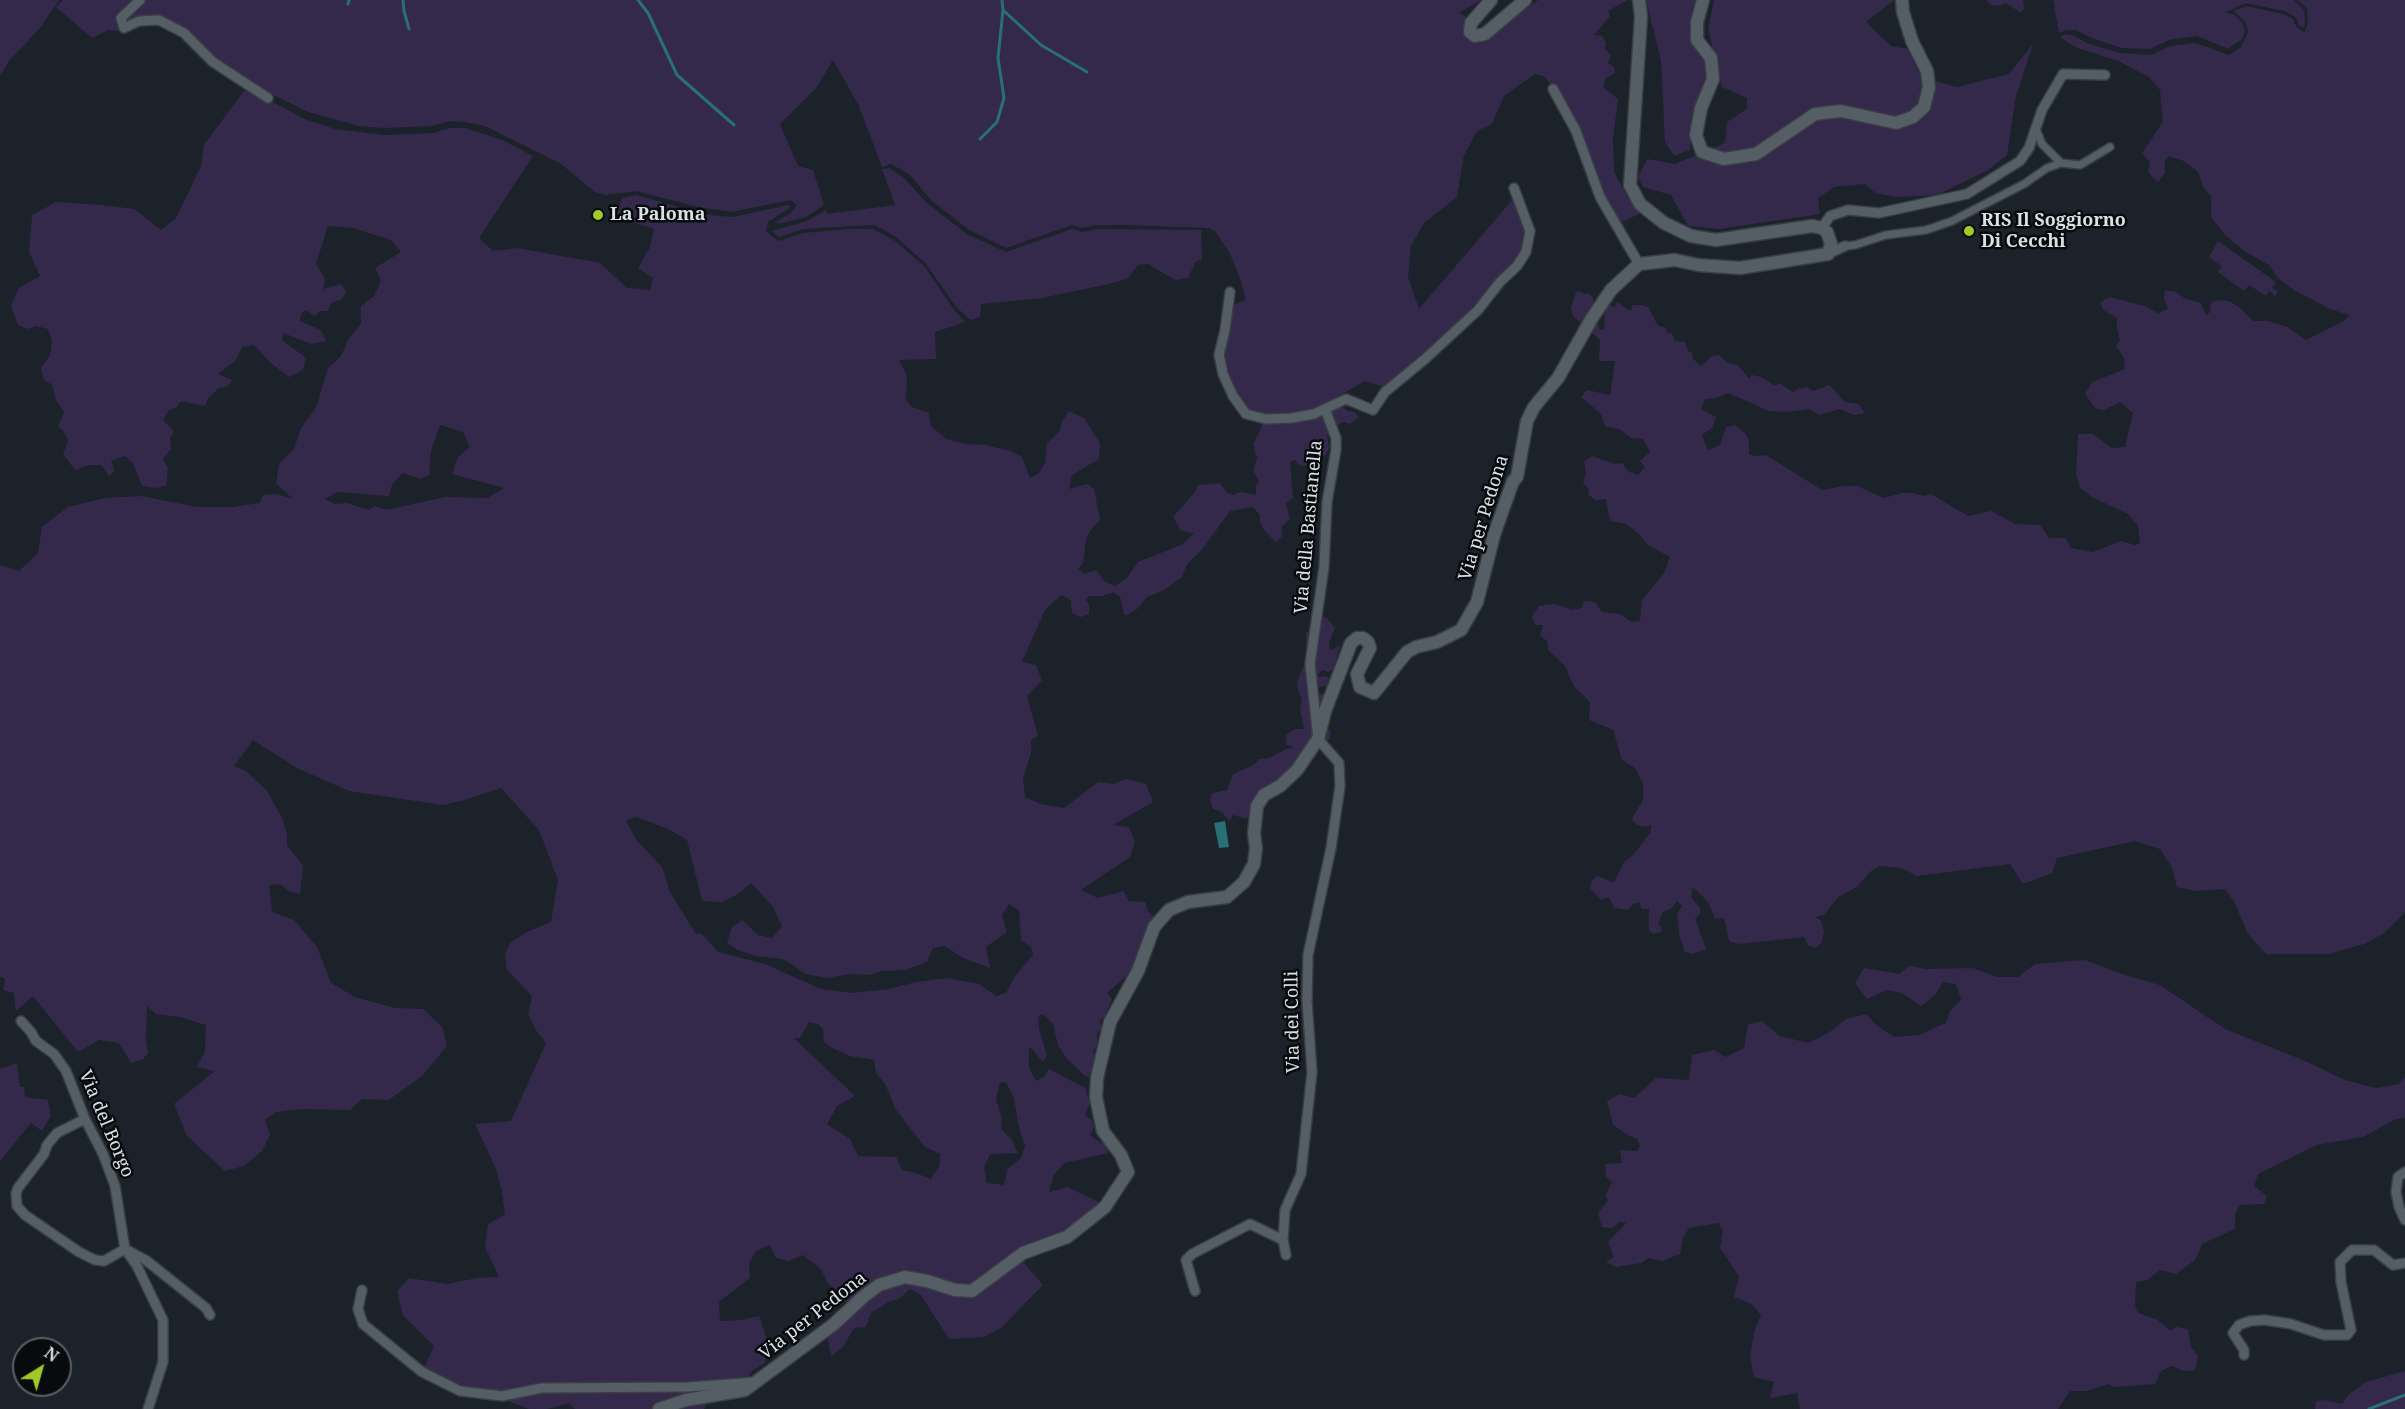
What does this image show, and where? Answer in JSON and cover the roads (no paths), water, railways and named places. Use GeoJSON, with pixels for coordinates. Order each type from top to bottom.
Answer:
{"type":"FeatureCollection","features":[{"type":"Feature","properties":{"kind":"street"},"geometry":{"type":"LineString","coordinates":[[140,0],[122,18],[124,28],[139,21],[159,20],[184,33],[213,62],[268,98]]}},
{"type":"Feature","properties":{"kind":"street"},"geometry":{"type":"LineString","coordinates":[[1491,0],[1471,23],[1470,32],[1475,36],[1485,34],[1525,0]]}},
{"type":"Feature","properties":{"kind":"street"},"geometry":{"type":"LineString","coordinates":[[1639,0],[1641,17],[1630,185],[1640,204],[1664,223],[1691,236],[1716,240],[1812,226],[1822,228],[1827,232],[1831,244],[1828,255]]}},
{"type":"Feature","properties":{"kind":"street"},"geometry":{"type":"LineString","coordinates":[[1703,0],[1697,22],[1697,40],[1711,58],[1713,80],[1701,108],[1696,135],[1702,152],[1724,159],[1756,154],[1815,114],[1840,111],[1896,123],[1913,117],[1924,107],[1929,87],[1927,71],[1912,41],[1903,12],[1902,0]]}},
{"type":"Feature","properties":{"kind":"street"},"geometry":{"type":"LineString","coordinates":[[1822,228],[1830,216],[1848,210],[1880,213],[1967,194],[2020,161],[2030,148],[2042,110],[2063,74],[2105,75]]}},
{"type":"Feature","properties":{"kind":"street"},"geometry":{"type":"LineString","coordinates":[[1553,89],[1576,131],[1600,197],[1639,264],[1675,260],[1698,265],[1740,268],[1828,255],[1845,246],[1886,235],[1926,230],[1952,221],[2024,184],[2047,168],[2061,163],[2080,165],[2110,147]]}},
{"type":"Feature","properties":{"kind":"street"},"geometry":{"type":"LineString","coordinates":[[2036,129],[2042,144],[2061,163]]}},
{"type":"Feature","properties":{"kind":"street"},"geometry":{"type":"LineString","coordinates":[[1230,292],[1219,355],[1223,374],[1239,407],[1252,417],[1266,419],[1292,418],[1325,409],[1346,399],[1373,410],[1385,392],[1478,310],[1500,282],[1517,266],[1526,252],[1530,231],[1515,188]]}},
{"type":"Feature","properties":{"kind":"street","name":"Via per Pedona"},"geometry":{"type":"LineString","coordinates":[[659,1409],[686,1400],[745,1390],[834,1324],[879,1285],[905,1277],[962,1291],[972,1291],[1023,1253],[1067,1237],[1090,1220],[1112,1198],[1128,1172],[1120,1155],[1103,1131],[1096,1097],[1103,1046],[1110,1023],[1138,971],[1154,927],[1169,910],[1188,902],[1227,897],[1245,882],[1254,864],[1257,806],[1264,795],[1280,786],[1297,771],[1318,739],[1351,643],[1357,638],[1363,638],[1370,648],[1357,674],[1360,687],[1374,693],[1407,652],[1416,647],[1437,642],[1461,630],[1477,602],[1494,535],[1517,477],[1527,421],[1534,407],[1558,378],[1592,318],[1611,290],[1639,264]]}},
{"type":"Feature","properties":{"kind":"street","name":"Via della Bastianella"},"geometry":{"type":"LineString","coordinates":[[1318,739],[1310,664],[1324,567],[1327,502],[1336,438],[1325,409]]}},
{"type":"Feature","properties":{"kind":"street","name":"Via dei Colli"},"geometry":{"type":"LineString","coordinates":[[1286,1255],[1283,1240],[1285,1210],[1301,1174],[1312,1072],[1307,1001],[1308,955],[1331,849],[1340,786],[1339,763],[1318,739]]}},
{"type":"Feature","properties":{"kind":"street","name":"Via del Borgo"},"geometry":{"type":"LineString","coordinates":[[21,1021],[32,1032],[36,1041],[54,1054],[59,1061],[103,1154],[115,1186],[125,1249],[137,1266],[163,1320],[163,1362],[148,1409]]}},
{"type":"Feature","properties":{"kind":"street"},"geometry":{"type":"LineString","coordinates":[[85,1119],[57,1133],[18,1188],[17,1206],[43,1227],[95,1260],[104,1261],[125,1249],[156,1268],[206,1308],[210,1315]]}},
{"type":"Feature","properties":{"kind":"street"},"geometry":{"type":"LineString","coordinates":[[2405,1172],[2398,1177],[2396,1192],[2405,1220]]}},
{"type":"Feature","properties":{"kind":"street"},"geometry":{"type":"LineString","coordinates":[[1195,1291],[1186,1260],[1192,1254],[1250,1224],[1283,1240]]}},
{"type":"Feature","properties":{"kind":"street"},"geometry":{"type":"LineString","coordinates":[[2244,1355],[2244,1350],[2233,1333],[2239,1325],[2250,1321],[2265,1320],[2291,1324],[2324,1335],[2347,1335],[2350,1330],[2341,1282],[2340,1262],[2352,1250],[2374,1250],[2393,1265],[2405,1263]]}},
{"type":"Feature","properties":{"kind":"street"},"geometry":{"type":"LineString","coordinates":[[362,1290],[358,1309],[363,1324],[422,1372],[460,1391],[502,1396],[542,1388],[688,1388],[758,1382]]}},
{"type":"Feature","properties":{"kind":"water"},"geometry":{"type":"Polygon","coordinates":[[[1225,821],[1229,847],[1219,848],[1214,823],[1225,821]]]}},
{"type":"Feature","properties":{"kind":"waterway"},"geometry":{"type":"LineString","coordinates":[[348,4],[349,0]]}},
{"type":"Feature","properties":{"kind":"waterway"},"geometry":{"type":"LineString","coordinates":[[403,0],[409,29]]}},
{"type":"Feature","properties":{"kind":"waterway"},"geometry":{"type":"LineString","coordinates":[[638,0],[648,13],[677,75],[734,125]]}},
{"type":"Feature","properties":{"kind":"waterway"},"geometry":{"type":"LineString","coordinates":[[1002,0],[1003,10],[1041,45],[1087,72]]}},
{"type":"Feature","properties":{"kind":"waterway"},"geometry":{"type":"LineString","coordinates":[[980,139],[997,122],[1004,98],[998,58],[1003,10]]}},
{"type":"Feature","properties":{"kind":"waterway"},"geometry":{"type":"LineString","coordinates":[[2369,1409],[2405,1395]]}},
{"type":"Feature","properties":{"kind":"place","name":"La Paloma"},"geometry":{"type":"Point","coordinates":[598,215]}},
{"type":"Feature","properties":{"kind":"place","name":"RIS Il Soggiorno Di Cecchi"},"geometry":{"type":"Point","coordinates":[1969,231]}}]}
